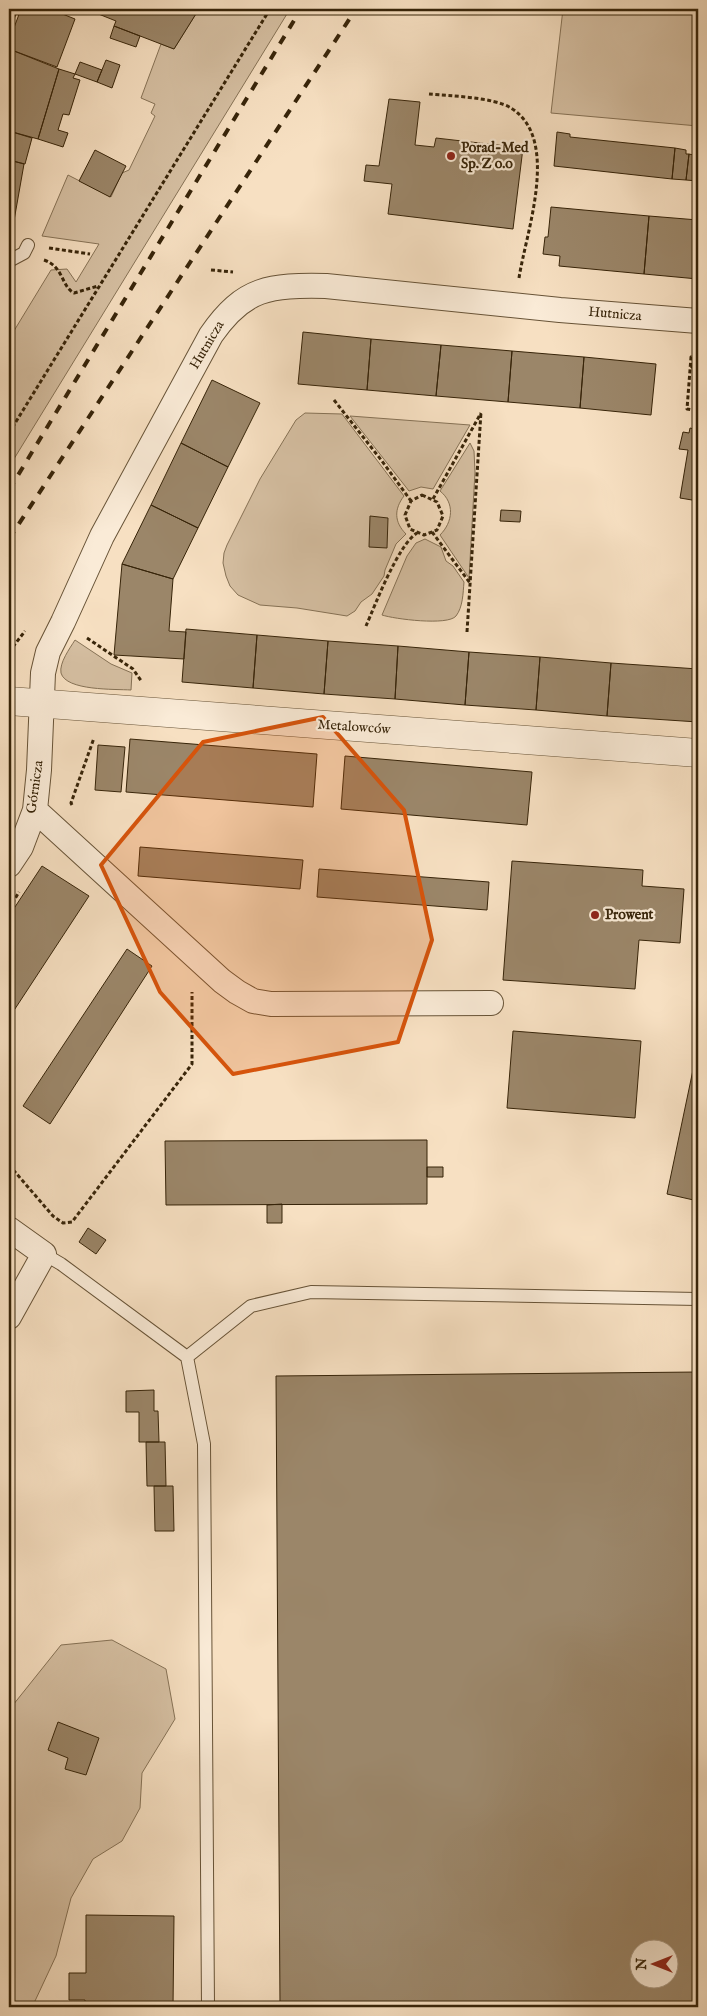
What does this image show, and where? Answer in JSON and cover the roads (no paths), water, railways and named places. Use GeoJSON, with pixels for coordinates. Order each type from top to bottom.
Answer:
{"type":"FeatureCollection","features":[{"type":"Feature","properties":{"kind":"street","name":"Hutnicza"},"geometry":{"type":"LineString","coordinates":[[42,704],[43,673],[48,652],[102,536],[211,335],[223,317],[240,301],[263,290],[288,285],[326,286],[516,306],[698,321]]}},
{"type":"Feature","properties":{"kind":"street","name":"Metalowców"},"geometry":{"type":"LineString","coordinates":[[9,701],[698,753]]}},
{"type":"Feature","properties":{"kind":"street","name":"Górnicza"},"geometry":{"type":"LineString","coordinates":[[9,865],[20,847],[35,810],[42,704]]}},
{"type":"Feature","properties":{"kind":"street"},"geometry":{"type":"LineString","coordinates":[[35,810],[222,981],[252,1000],[271,1004],[295,1005],[491,1003]]}},
{"type":"Feature","properties":{"kind":"street"},"geometry":{"type":"LineString","coordinates":[[9,1229],[44,1254],[9,1317]]}},
{"type":"Feature","properties":{"kind":"lane"},"geometry":{"type":"LineString","coordinates":[[9,261],[26,249]]}},
{"type":"Feature","properties":{"kind":"lane"},"geometry":{"type":"LineString","coordinates":[[44,1254],[61,1264],[187,1357],[204,1444],[208,2007]]}},
{"type":"Feature","properties":{"kind":"lane"},"geometry":{"type":"LineString","coordinates":[[187,1357],[251,1306],[311,1292],[698,1299]]}},
{"type":"Feature","properties":{"kind":"railway"},"geometry":{"type":"LineString","coordinates":[[9,490],[301,9]]}},
{"type":"Feature","properties":{"kind":"railway"},"geometry":{"type":"LineString","coordinates":[[9,539],[356,9]]}},
{"type":"Feature","properties":{"kind":"place","name":"Porad-Med Sp. Z o.o"},"geometry":{"type":"Point","coordinates":[451,156]}},
{"type":"Feature","properties":{"kind":"place","name":"Prowent"},"geometry":{"type":"Point","coordinates":[595,915]}}]}
